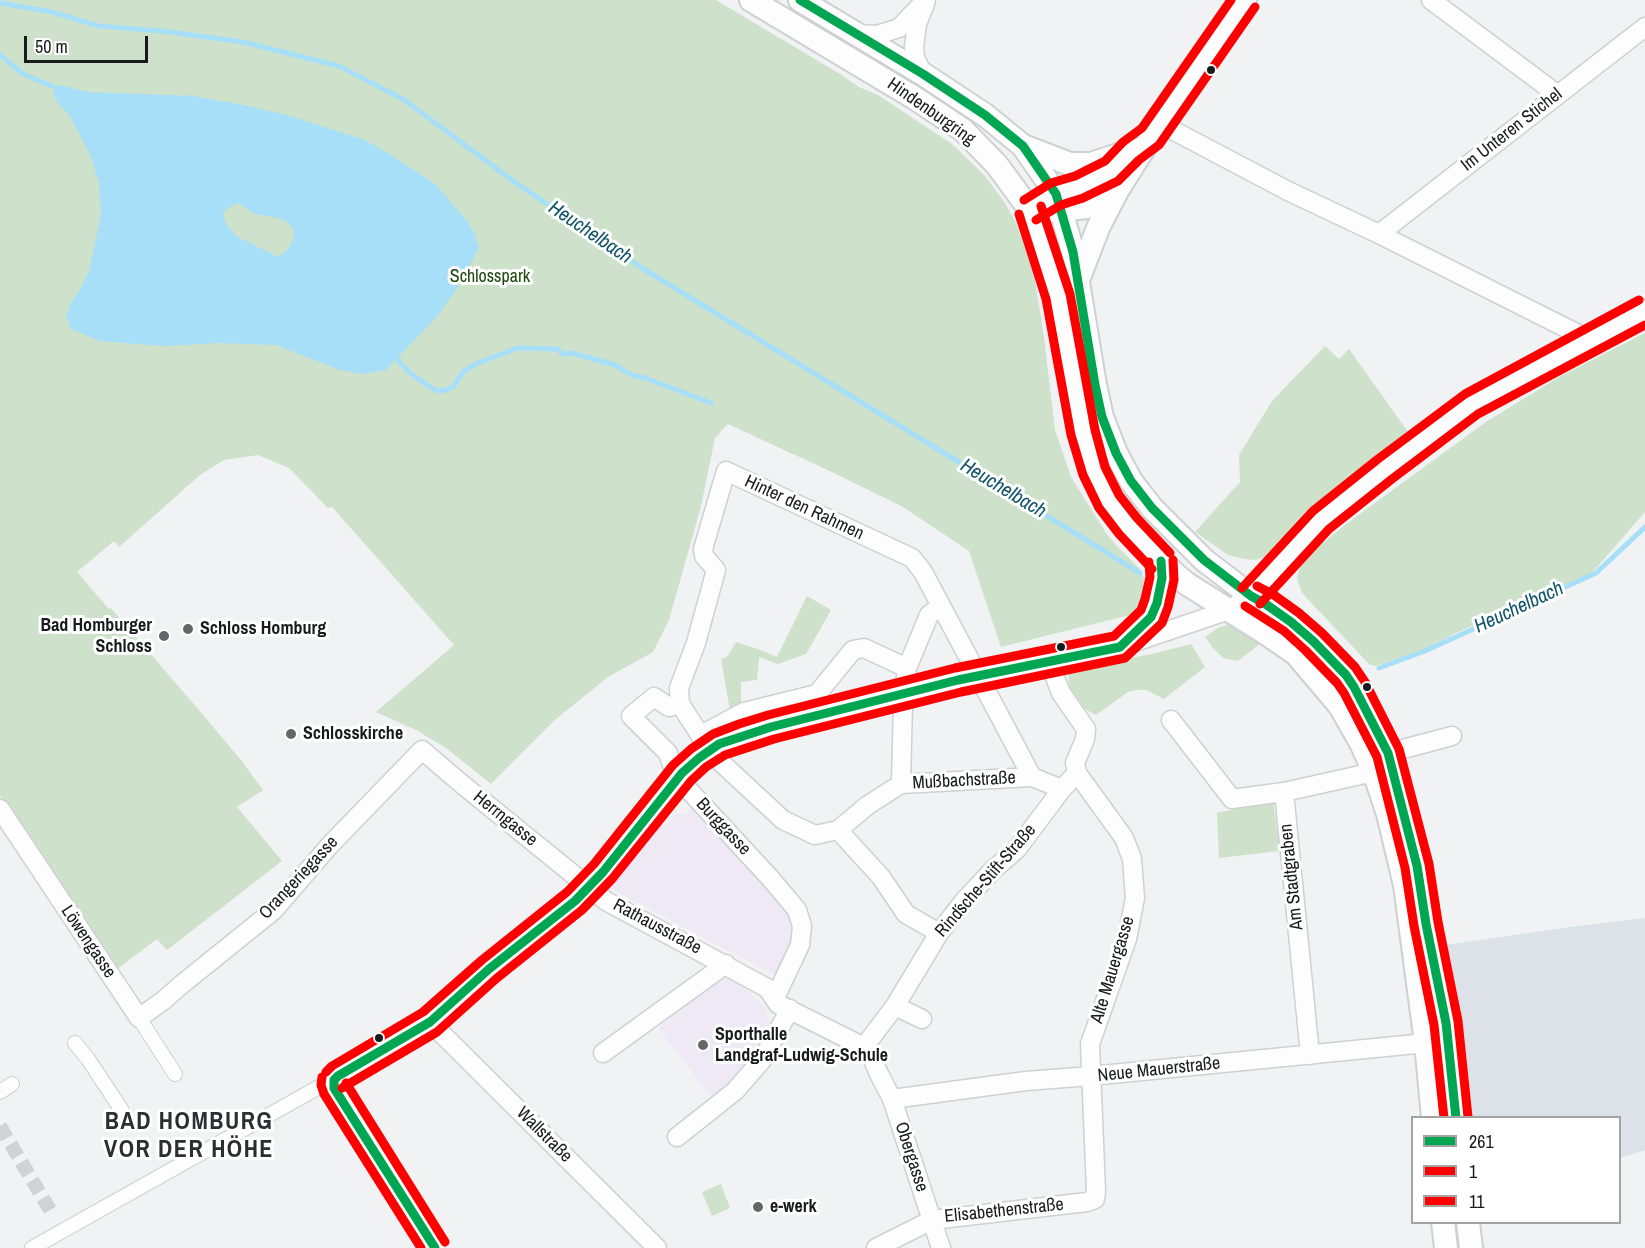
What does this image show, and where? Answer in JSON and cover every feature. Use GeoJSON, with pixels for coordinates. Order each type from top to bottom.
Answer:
{"type":"FeatureCollection","features":[{"type":"Feature","properties":{"kind":"street","name":"Hindenburgring"},"geometry":{"type":"LineString","coordinates":[[751,0],[913,97],[963,130],[997,165],[1030,210],[1058,296],[1083,432],[1094,471],[1109,501],[1128,526],[1161,561],[1187,584],[1296,654],[1341,706],[1374,772],[1388,814],[1405,885],[1426,1043],[1433,1116]]}},
{"type":"Feature","properties":{"kind":"street","name":"Hindenburgring"},"geometry":{"type":"LineString","coordinates":[[800,0],[923,74],[985,115],[1023,146],[1059,202],[1073,252],[1102,417],[1116,453],[1131,481],[1152,508],[1204,560],[1251,596],[1291,622],[1346,675],[1354,687],[1388,753],[1417,866],[1446,1023],[1456,1116]]}},
{"type":"Feature","properties":{"kind":"street"},"geometry":{"type":"LineString","coordinates":[[856,34],[877,35],[899,28],[927,0]]}},
{"type":"Feature","properties":{"kind":"street"},"geometry":{"type":"LineString","coordinates":[[923,74],[915,58],[914,47],[917,24],[927,0]]}},
{"type":"Feature","properties":{"kind":"street"},"geometry":{"type":"LineString","coordinates":[[1078,280],[1098,228],[1117,192],[1156,130],[1245,0]]}},
{"type":"Feature","properties":{"kind":"street"},"geometry":{"type":"LineString","coordinates":[[1431,0],[1558,95]]}},
{"type":"Feature","properties":{"kind":"street","name":"Im Unteren Stichel"},"geometry":{"type":"LineString","coordinates":[[1379,234],[1645,27]]}},
{"type":"Feature","properties":{"kind":"street"},"geometry":{"type":"LineString","coordinates":[[1030,210],[1059,202],[1079,187],[1112,171],[1156,130]]}},
{"type":"Feature","properties":{"kind":"street"},"geometry":{"type":"LineString","coordinates":[[1156,130],[1379,234],[1590,340]]}},
{"type":"Feature","properties":{"kind":"street"},"geometry":{"type":"LineString","coordinates":[[1023,146],[1070,164],[1091,164],[1131,151]]}},
{"type":"Feature","properties":{"kind":"street"},"geometry":{"type":"LineString","coordinates":[[1059,202],[1087,207],[1117,192]]}},
{"type":"Feature","properties":{"kind":"street"},"geometry":{"type":"LineString","coordinates":[[32,1248],[334,1080],[430,1022],[489,969],[589,888],[682,773],[719,744],[743,735],[958,681],[1120,647],[1230,610],[1251,596],[1321,520],[1385,468],[1472,404],[1645,311]]}},
{"type":"Feature","properties":{"kind":"street","name":"Hinter den Rahmen"},"geometry":{"type":"LineString","coordinates":[[680,704],[679,688],[696,643],[716,570],[704,556],[703,549],[726,471],[912,558],[923,572],[1032,777]]}},
{"type":"Feature","properties":{"kind":"street"},"geometry":{"type":"LineString","coordinates":[[1120,647],[1151,616],[1157,603],[1162,578],[1161,561]]}},
{"type":"Feature","properties":{"kind":"street"},"geometry":{"type":"LineString","coordinates":[[901,784],[903,700],[907,668],[929,615],[941,606]]}},
{"type":"Feature","properties":{"kind":"street"},"geometry":{"type":"LineString","coordinates":[[701,735],[744,712],[816,694],[853,650],[864,648],[907,668]]}},
{"type":"Feature","properties":{"kind":"street"},"geometry":{"type":"LineString","coordinates":[[1051,662],[1061,693],[1086,729],[1085,739],[1075,763],[1077,773]]}},
{"type":"Feature","properties":{"kind":"street","name":"Burggasse"},"geometry":{"type":"LineString","coordinates":[[680,704],[669,707],[654,697],[632,716],[668,753],[680,781],[771,879],[796,910],[802,926],[800,945],[775,998]]}},
{"type":"Feature","properties":{"kind":"street"},"geometry":{"type":"LineString","coordinates":[[680,704],[713,755],[783,820],[815,835],[838,830],[881,877],[906,914],[939,933]]}},
{"type":"Feature","properties":{"kind":"street"},"geometry":{"type":"LineString","coordinates":[[1171,720],[1232,799],[1284,792],[1374,772]]}},
{"type":"Feature","properties":{"kind":"street"},"geometry":{"type":"LineString","coordinates":[[1388,753],[1452,736]]}},
{"type":"Feature","properties":{"kind":"street","name":"Herrngasse"},"geometry":{"type":"LineString","coordinates":[[422,750],[589,888]]}},
{"type":"Feature","properties":{"kind":"street","name":"Orangeriegasse"},"geometry":{"type":"LineString","coordinates":[[139,1018],[274,910],[330,845],[422,750]]}},
{"type":"Feature","properties":{"kind":"street"},"geometry":{"type":"LineString","coordinates":[[680,781],[713,755]]}},
{"type":"Feature","properties":{"kind":"street","name":"Rind´sche-Stift-Straße"},"geometry":{"type":"LineString","coordinates":[[864,1047],[895,1006],[939,933],[964,900],[1017,849],[1062,789],[1077,773]]}},
{"type":"Feature","properties":{"kind":"street","name":"Alte Mauergasse"},"geometry":{"type":"LineString","coordinates":[[1077,773],[1124,838],[1132,859],[1135,898],[1127,939],[1090,1044],[1096,1191]]}},
{"type":"Feature","properties":{"kind":"street","name":"Mußbachstraße"},"geometry":{"type":"LineString","coordinates":[[838,830],[868,805],[901,784],[1032,777],[1062,789]]}},
{"type":"Feature","properties":{"kind":"street","name":"Am Stadtgraben"},"geometry":{"type":"LineString","coordinates":[[1284,792],[1310,1054]]}},
{"type":"Feature","properties":{"kind":"street","name":"Löwengasse"},"geometry":{"type":"LineString","coordinates":[[0,809],[175,1074]]}},
{"type":"Feature","properties":{"kind":"street","name":"Rathausstraße"},"geometry":{"type":"LineString","coordinates":[[589,888],[606,901],[767,987],[778,1004],[864,1047]]}},
{"type":"Feature","properties":{"kind":"street","name":"Rathausstraße"},"geometry":{"type":"LineString","coordinates":[[603,1053],[726,964]]}},
{"type":"Feature","properties":{"kind":"street"},"geometry":{"type":"LineString","coordinates":[[895,1006],[922,1019]]}},
{"type":"Feature","properties":{"kind":"street"},"geometry":{"type":"LineString","coordinates":[[677,1137],[735,1091],[762,1060],[790,1009]]}},
{"type":"Feature","properties":{"kind":"street","name":"Wallstraße"},"geometry":{"type":"LineString","coordinates":[[430,1022],[657,1248]]}},
{"type":"Feature","properties":{"kind":"street"},"geometry":{"type":"LineString","coordinates":[[75,1043],[120,1109]]}},
{"type":"Feature","properties":{"kind":"street","name":"Neue Mauerstraße"},"geometry":{"type":"LineString","coordinates":[[892,1099],[1026,1081],[1426,1043]]}},
{"type":"Feature","properties":{"kind":"street"},"geometry":{"type":"LineString","coordinates":[[864,1047],[871,1055],[892,1099]]}},
{"type":"Feature","properties":{"kind":"street"},"geometry":{"type":"LineString","coordinates":[[334,1080],[333,1084],[339,1095],[435,1248]]}},
{"type":"Feature","properties":{"kind":"street"},"geometry":{"type":"LineString","coordinates":[[0,1092],[12,1084]]}},
{"type":"Feature","properties":{"kind":"street","name":"Obergasse"},"geometry":{"type":"LineString","coordinates":[[892,1099],[941,1248]]}},
{"type":"Feature","properties":{"kind":"street","name":"Elisabethenstraße"},"geometry":{"type":"LineString","coordinates":[[876,1248],[932,1220],[1087,1202],[1095,1199],[1096,1191]]}},
{"type":"Feature","properties":{"kind":"street"},"geometry":{"type":"LineString","coordinates":[[1443,1224],[1446,1248]]}},
{"type":"Feature","properties":{"kind":"street"},"geometry":{"type":"LineString","coordinates":[[1468,1224],[1471,1248]]}},
{"type":"Feature","properties":{"kind":"shaded area"},"geometry":{"type":"Polygon","coordinates":[[[692,807],[780,900],[797,925],[795,940],[776,976],[610,888],[658,824],[667,826],[675,814],[686,815],[692,807]]]}},
{"type":"Feature","properties":{"kind":"shaded area"},"geometry":{"type":"Polygon","coordinates":[[[1645,918],[1645,1150],[1621,1158],[1621,1116],[1470,1116],[1445,945],[1645,918]]]}},
{"type":"Feature","properties":{"kind":"shaded area"},"geometry":{"type":"Polygon","coordinates":[[[727,973],[765,1007],[771,1026],[748,1068],[711,1096],[658,1028],[727,973]]]}},
{"type":"Feature","properties":{"kind":"green space","name":"Schlosspark"},"geometry":{"type":"Polygon","coordinates":[[[0,0],[716,0],[859,87],[878,95],[952,144],[985,176],[1005,203],[1016,223],[1033,270],[1043,329],[1055,430],[1071,477],[1106,533],[1140,569],[1144,579],[1139,606],[1134,614],[1001,647],[969,551],[903,507],[728,424],[715,438],[701,506],[669,620],[653,652],[608,677],[556,719],[491,784],[446,748],[416,730],[376,712],[454,645],[332,507],[328,508],[289,468],[258,455],[224,460],[200,475],[119,547],[114,541],[77,572],[198,709],[263,790],[237,807],[282,861],[167,950],[157,939],[113,972],[0,796],[0,0]]]}},
{"type":"Feature","properties":{"kind":"green space"},"geometry":{"type":"Polygon","coordinates":[[[1645,333],[1645,512],[1592,573],[1425,649],[1376,666],[1369,664],[1302,593],[1297,578],[1305,558],[1346,524],[1486,422],[1559,377],[1645,333]]]}},
{"type":"Feature","properties":{"kind":"green space"},"geometry":{"type":"Polygon","coordinates":[[[1325,346],[1339,359],[1349,349],[1411,436],[1315,510],[1268,556],[1255,560],[1228,555],[1195,532],[1240,482],[1239,455],[1272,401],[1325,346]]]}},
{"type":"Feature","properties":{"kind":"green space"},"geometry":{"type":"Polygon","coordinates":[[[807,596],[831,610],[806,654],[778,664],[759,657],[757,680],[741,682],[741,709],[730,711],[721,659],[728,656],[736,642],[777,657],[807,596]]]}},
{"type":"Feature","properties":{"kind":"green space"},"geometry":{"type":"Polygon","coordinates":[[[1227,625],[1242,630],[1261,643],[1238,661],[1223,658],[1205,637],[1227,625]]]}},
{"type":"Feature","properties":{"kind":"green space"},"geometry":{"type":"Polygon","coordinates":[[[1191,644],[1205,667],[1164,699],[1146,690],[1136,690],[1128,692],[1096,715],[1085,709],[1069,686],[1068,664],[1100,664],[1191,644]]]}},
{"type":"Feature","properties":{"kind":"green space"},"geometry":{"type":"Polygon","coordinates":[[[1273,801],[1280,851],[1219,858],[1217,813],[1273,801]]]}},
{"type":"Feature","properties":{"kind":"green space"},"geometry":{"type":"Polygon","coordinates":[[[721,1184],[730,1208],[712,1216],[702,1192],[721,1184]]]}},
{"type":"Feature","properties":{"kind":"water"},"geometry":{"type":"Polygon","coordinates":[[[61,85],[88,92],[193,96],[290,116],[365,140],[435,184],[467,221],[479,248],[458,287],[439,314],[386,370],[363,374],[340,370],[276,345],[217,343],[165,346],[100,341],[71,329],[66,316],[89,271],[101,214],[99,183],[91,157],[70,116],[57,102],[54,87],[61,85]],[[238,203],[223,213],[229,228],[238,237],[278,257],[290,246],[294,237],[293,228],[278,218],[255,214],[238,203]]]}},
{"type":"Feature","properties":{"kind":"waterway","name":"Heuchelbach"},"geometry":{"type":"LineString","coordinates":[[0,3],[52,12],[99,26],[162,31],[243,42],[339,66],[403,99],[516,183],[642,268],[1140,573]]}},
{"type":"Feature","properties":{"kind":"waterway"},"geometry":{"type":"LineString","coordinates":[[0,55],[23,74],[54,87]]}},
{"type":"Feature","properties":{"kind":"waterway"},"geometry":{"type":"LineString","coordinates":[[397,359],[410,373],[438,391],[453,387],[464,371],[476,364],[517,348],[558,349],[562,354],[572,353],[615,365],[631,375],[711,403]]}},
{"type":"Feature","properties":{"kind":"waterway","name":"Heuchelbach"},"geometry":{"type":"LineString","coordinates":[[1379,668],[1425,651],[1596,573],[1645,527]]}},
{"type":"Feature","properties":{"kind":"tunnel"},"geometry":{"type":"LineString","coordinates":[[0,1126],[53,1215]]}},
{"type":"Feature","properties":{"kind":"transit line","name":"261"},"geometry":{"type":"LineString","coordinates":[[800,0],[923,74],[985,115],[1023,146],[1056,194],[1073,252],[1102,417],[1116,453],[1131,481],[1152,508],[1204,560],[1251,596],[1291,622],[1346,675],[1354,687],[1388,753],[1417,866],[1446,1023],[1456,1116]]}},
{"type":"Feature","properties":{"kind":"transit line","name":"11"},"geometry":{"type":"LineString","coordinates":[[1024,200],[1051,183],[1075,176],[1105,161],[1123,142],[1142,128],[1231,0]]}},
{"type":"Feature","properties":{"kind":"transit line","name":"1"},"geometry":{"type":"LineString","coordinates":[[1036,220],[1061,205],[1083,198],[1118,181],[1139,160],[1159,145],[1255,7]]}},
{"type":"Feature","properties":{"kind":"transit line","name":"11"},"geometry":{"type":"LineString","coordinates":[[1041,206],[1070,294],[1095,430],[1105,467],[1119,495],[1170,553]]}},
{"type":"Feature","properties":{"kind":"transit line","name":"1"},"geometry":{"type":"LineString","coordinates":[[1019,214],[1046,299],[1071,435],[1083,475],[1099,508],[1119,534],[1152,569]]}},
{"type":"Feature","properties":{"kind":"transit line","name":"11"},"geometry":{"type":"LineString","coordinates":[[1242,588],[1313,511],[1465,394],[1639,300]]}},
{"type":"Feature","properties":{"kind":"transit line","name":"1"},"geometry":{"type":"LineString","coordinates":[[1260,604],[1329,529],[1478,414],[1645,325]]}},
{"type":"Feature","properties":{"kind":"transit line","name":"1"},"geometry":{"type":"LineString","coordinates":[[342,1088],[437,1032],[497,978],[582,910],[612,879],[691,781],[706,767],[725,755],[774,739],[961,692],[1125,658],[1162,623],[1174,580],[1173,560]]}},
{"type":"Feature","properties":{"kind":"transit line","name":"261"},"geometry":{"type":"LineString","coordinates":[[334,1080],[430,1022],[489,969],[575,901],[603,872],[682,773],[719,744],[771,727],[958,680],[1120,647],[1151,617],[1157,603],[1162,578],[1161,561]]}},
{"type":"Feature","properties":{"kind":"transit line","name":"11"},"geometry":{"type":"LineString","coordinates":[[326,1072],[332,1066],[423,1012],[482,960],[567,892],[594,864],[673,765],[713,734],[768,715],[955,668],[1114,636],[1141,610],[1150,577],[1149,562]]}},
{"type":"Feature","properties":{"kind":"transit line","name":"11"},"geometry":{"type":"LineString","coordinates":[[1257,586],[1299,613],[1355,667],[1399,749],[1429,864],[1458,1021],[1468,1116]]}},
{"type":"Feature","properties":{"kind":"transit line","name":"1"},"geometry":{"type":"LineString","coordinates":[[1245,606],[1284,631],[1337,683],[1377,757],[1405,868],[1434,1025],[1444,1116]]}},
{"type":"Feature","properties":{"kind":"transit line","name":"1"},"geometry":{"type":"LineString","coordinates":[[322,1077],[321,1085],[324,1094],[421,1248]]}},
{"type":"Feature","properties":{"kind":"transit line","name":"261"},"geometry":{"type":"LineString","coordinates":[[334,1080],[334,1088],[435,1248]]}},
{"type":"Feature","properties":{"kind":"transit line","name":"11"},"geometry":{"type":"LineString","coordinates":[[346,1083],[445,1242]]}},
{"type":"Feature","properties":{"kind":"place","name":"Schloss Homburg"},"geometry":{"type":"Point","coordinates":[188,629]}},
{"type":"Feature","properties":{"kind":"place","name":"Bad Homburger Schloss"},"geometry":{"type":"Point","coordinates":[164,636]}},
{"type":"Feature","properties":{"kind":"place","name":"Schlosskirche"},"geometry":{"type":"Point","coordinates":[291,734]}},
{"type":"Feature","properties":{"kind":"place","name":"Sporthalle Landgraf-Ludwig-Schule"},"geometry":{"type":"Point","coordinates":[703,1045]}},
{"type":"Feature","properties":{"kind":"place","name":"e-werk"},"geometry":{"type":"Point","coordinates":[758,1207]}},
{"type":"Feature","properties":{"kind":"district","name":"BAD HOMBURG VOR DER HÖHE"},"geometry":{"type":"Point","coordinates":[189,1137]}}]}
